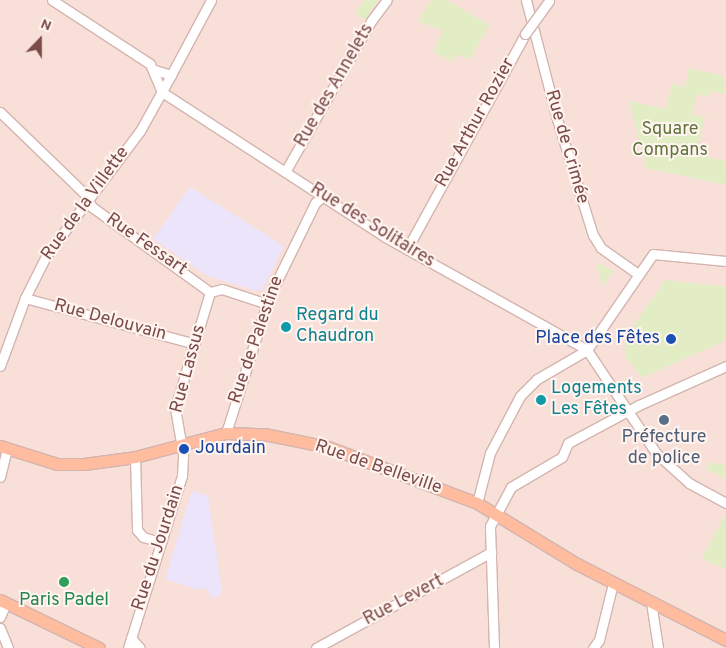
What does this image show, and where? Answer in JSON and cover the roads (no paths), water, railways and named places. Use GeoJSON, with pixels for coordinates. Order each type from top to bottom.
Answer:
{"type":"FeatureCollection","features":[{"type":"Feature","properties":{"kind":"main road","name":"Rue de Belleville"},"geometry":{"type":"LineString","coordinates":[[3,447],[57,464],[84,464],[135,457],[226,433],[264,434],[328,447],[477,503],[613,583],[726,640]]}},
{"type":"Feature","properties":{"kind":"main road"},"geometry":{"type":"LineString","coordinates":[[3,602],[98,648]]}},
{"type":"Feature","properties":{"kind":"street","name":"Rue de la Villette"},"geometry":{"type":"LineString","coordinates":[[0,366],[25,298],[46,256],[140,131],[212,0]]}},
{"type":"Feature","properties":{"kind":"street","name":"Rue des Annelets"},"geometry":{"type":"LineString","coordinates":[[285,172],[371,21],[387,0]]}},
{"type":"Feature","properties":{"kind":"street","name":"Rue de Crimée"},"geometry":{"type":"LineString","coordinates":[[526,0],[557,119],[593,235],[601,248],[638,274]]}},
{"type":"Feature","properties":{"kind":"street","name":"Rue Arthur Rozier"},"geometry":{"type":"LineString","coordinates":[[407,250],[525,34],[550,0]]}},
{"type":"Feature","properties":{"kind":"street"},"geometry":{"type":"LineString","coordinates":[[58,2],[154,70],[171,75]]}},
{"type":"Feature","properties":{"kind":"street"},"geometry":{"type":"LineString","coordinates":[[154,70],[162,92]]}},
{"type":"Feature","properties":{"kind":"street","name":"Rue des Solitaires"},"geometry":{"type":"LineString","coordinates":[[162,92],[322,198],[407,250],[588,350]]}},
{"type":"Feature","properties":{"kind":"street","name":"Rue Fessart"},"geometry":{"type":"LineString","coordinates":[[0,112],[88,200],[92,207],[210,292]]}},
{"type":"Feature","properties":{"kind":"street","name":"Rue de Palestine"},"geometry":{"type":"LineString","coordinates":[[226,433],[267,304],[315,203],[322,198]]}},
{"type":"Feature","properties":{"kind":"street"},"geometry":{"type":"LineString","coordinates":[[477,503],[490,453],[520,396],[537,379],[588,350],[653,254],[659,253],[726,261]]}},
{"type":"Feature","properties":{"kind":"street"},"geometry":{"type":"LineString","coordinates":[[210,292],[222,289],[267,304]]}},
{"type":"Feature","properties":{"kind":"street","name":"Rue Lassus"},"geometry":{"type":"LineString","coordinates":[[181,446],[175,408],[210,292]]}},
{"type":"Feature","properties":{"kind":"street","name":"Rue Delouvain"},"geometry":{"type":"LineString","coordinates":[[25,298],[195,344]]}},
{"type":"Feature","properties":{"kind":"street"},"geometry":{"type":"LineString","coordinates":[[588,350],[630,410],[656,453],[689,483],[726,503]]}},
{"type":"Feature","properties":{"kind":"street"},"geometry":{"type":"LineString","coordinates":[[494,648],[490,526],[511,487],[562,457],[568,443],[630,410],[726,366]]}},
{"type":"Feature","properties":{"kind":"street","name":"Rue du Jourdain"},"geometry":{"type":"LineString","coordinates":[[128,648],[182,476],[181,446]]}},
{"type":"Feature","properties":{"kind":"street"},"geometry":{"type":"LineString","coordinates":[[0,477],[3,447]]}},
{"type":"Feature","properties":{"kind":"street"},"geometry":{"type":"LineString","coordinates":[[135,457],[137,530],[144,537],[161,542]]}},
{"type":"Feature","properties":{"kind":"street","name":"Rue Levert"},"geometry":{"type":"LineString","coordinates":[[316,648],[491,552]]}},
{"type":"Feature","properties":{"kind":"street"},"geometry":{"type":"LineString","coordinates":[[595,648],[613,583]]}},
{"type":"Feature","properties":{"kind":"street"},"geometry":{"type":"LineString","coordinates":[[0,617],[3,602]]}},
{"type":"Feature","properties":{"kind":"street"},"geometry":{"type":"LineString","coordinates":[[651,602],[658,648]]}},
{"type":"Feature","properties":{"kind":"street"},"geometry":{"type":"LineString","coordinates":[[0,628],[8,648]]}},
{"type":"Feature","properties":{"kind":"street"},"geometry":{"type":"LineString","coordinates":[[131,636],[140,648]]}},
{"type":"Feature","properties":{"kind":"place","name":"Regard du Chaudron"},"geometry":{"type":"Point","coordinates":[286,327]}},
{"type":"Feature","properties":{"kind":"place","name":"Place des Fêtes"},"geometry":{"type":"Point","coordinates":[671,339]}},
{"type":"Feature","properties":{"kind":"place","name":"Logements Les Fêtes"},"geometry":{"type":"Point","coordinates":[541,400]}},
{"type":"Feature","properties":{"kind":"place","name":"Préfecture de police"},"geometry":{"type":"Point","coordinates":[664,420]}},
{"type":"Feature","properties":{"kind":"place","name":"Jourdain"},"geometry":{"type":"Point","coordinates":[184,449]}},
{"type":"Feature","properties":{"kind":"place","name":"Paris Padel"},"geometry":{"type":"Point","coordinates":[64,582]}},
{"type":"Feature","properties":{"kind":"park label","name":"Square Compans"},"geometry":{"type":"Point","coordinates":[670,141]}}]}
